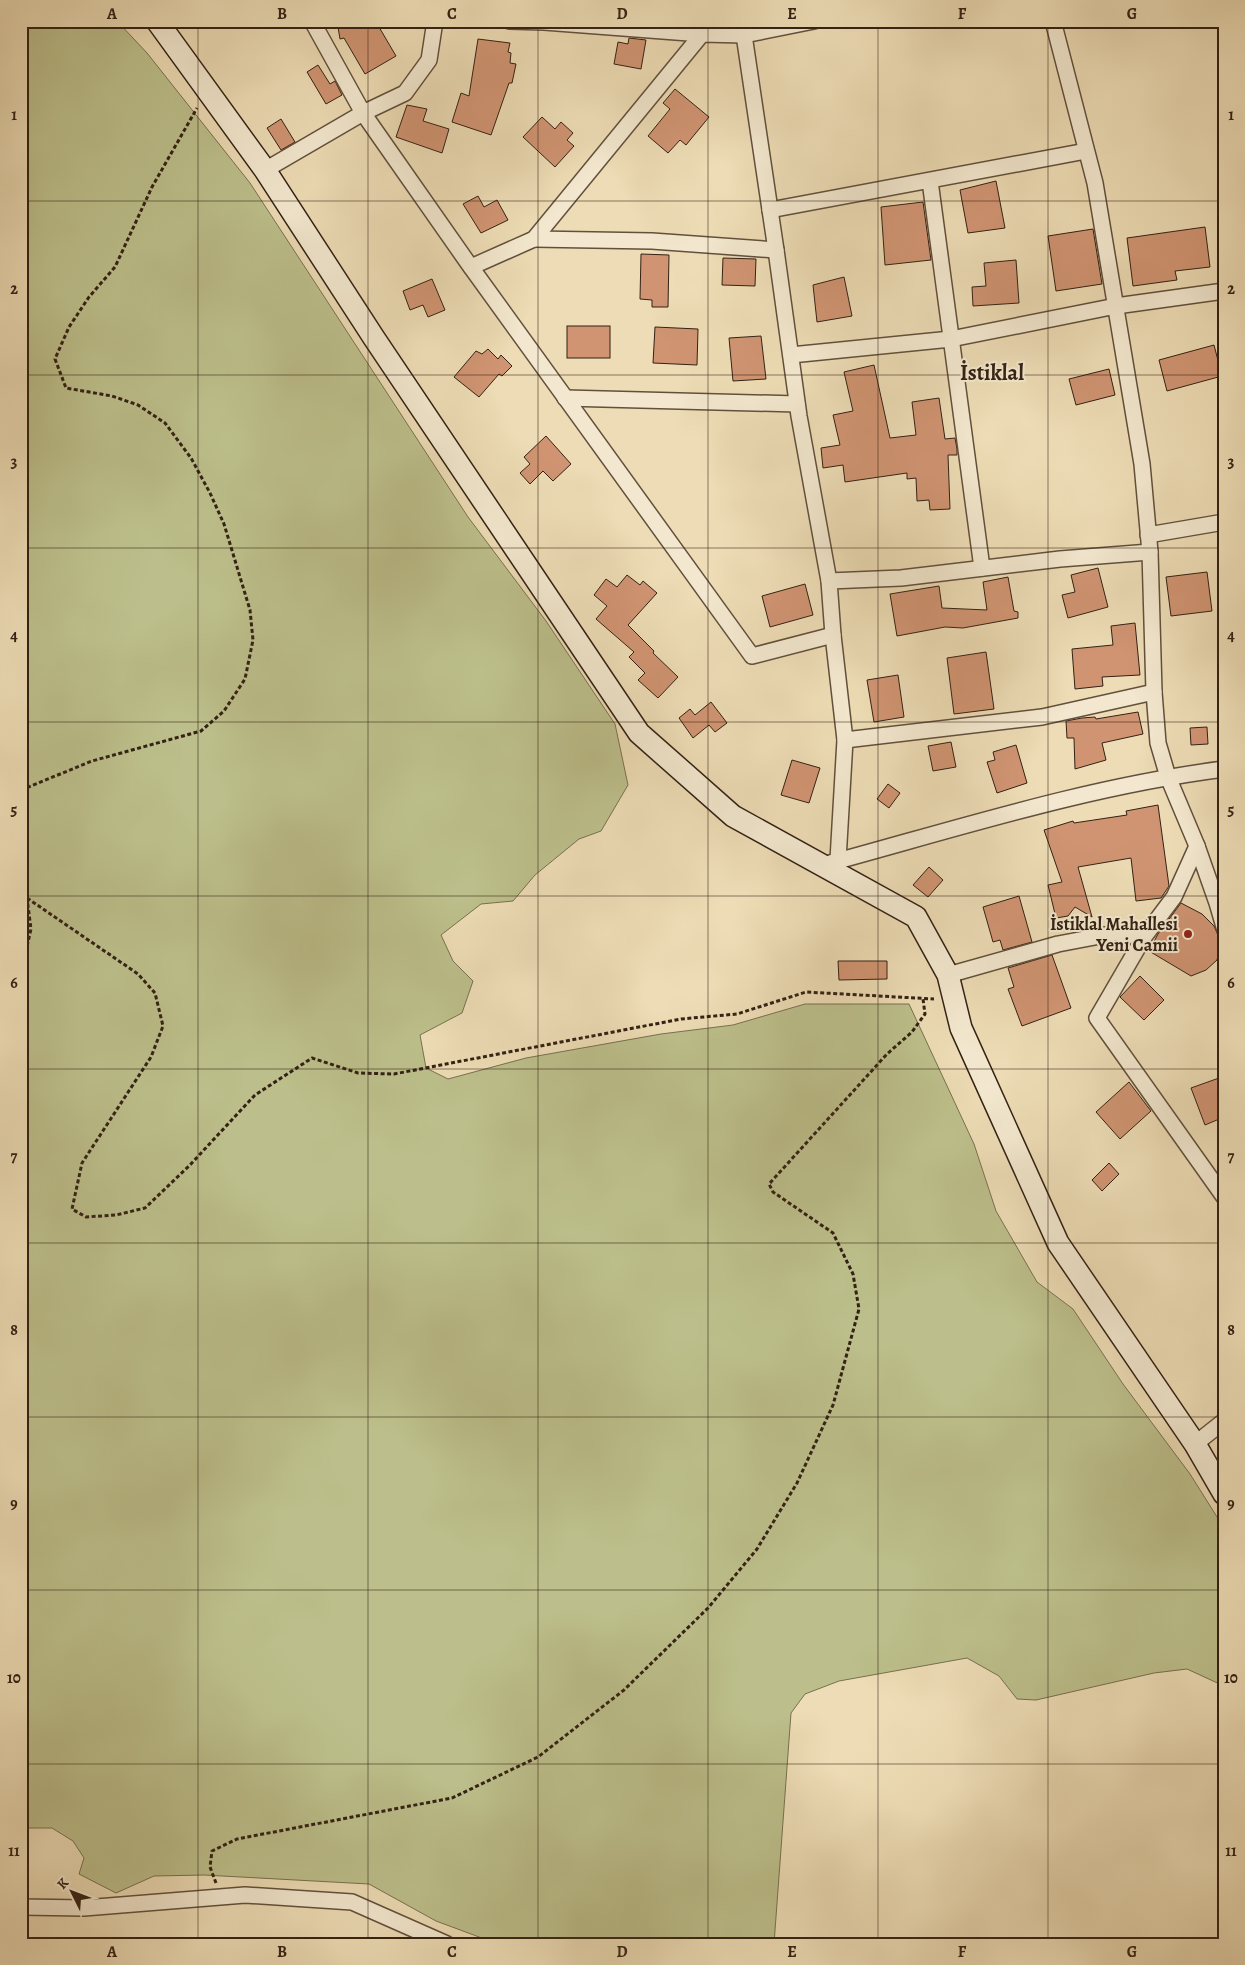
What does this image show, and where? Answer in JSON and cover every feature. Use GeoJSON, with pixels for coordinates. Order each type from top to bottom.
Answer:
{"type":"FeatureCollection","features":[{"type":"Feature","properties":{"kind":"street"},"geometry":{"type":"LineString","coordinates":[[158,21],[265,170],[450,452],[639,733],[733,816],[830,863],[916,917],[948,975],[961,1028],[1058,1243],[1195,1444],[1224,1494]]}},
{"type":"Feature","properties":{"kind":"street"},"geometry":{"type":"LineString","coordinates":[[312,21],[363,113],[471,267],[752,656],[833,635]]}},
{"type":"Feature","properties":{"kind":"street"},"geometry":{"type":"LineString","coordinates":[[265,170],[363,113],[405,93],[429,60],[435,21]]}},
{"type":"Feature","properties":{"kind":"street"},"geometry":{"type":"LineString","coordinates":[[509,21],[702,34],[814,21]]}},
{"type":"Feature","properties":{"kind":"street"},"geometry":{"type":"LineString","coordinates":[[1053,21],[1095,184],[1142,464],[1150,552],[1154,692],[1158,742],[1168,776],[1197,846],[1224,928]]}},
{"type":"Feature","properties":{"kind":"street"},"geometry":{"type":"LineString","coordinates":[[744,28],[797,404],[829,581],[845,740],[830,863]]}},
{"type":"Feature","properties":{"kind":"street"},"geometry":{"type":"LineString","coordinates":[[534,239],[702,34]]}},
{"type":"Feature","properties":{"kind":"street"},"geometry":{"type":"LineString","coordinates":[[770,210],[1086,151]]}},
{"type":"Feature","properties":{"kind":"street"},"geometry":{"type":"LineString","coordinates":[[930,181],[982,568]]}},
{"type":"Feature","properties":{"kind":"street"},"geometry":{"type":"LineString","coordinates":[[471,267],[534,239],[652,241],[776,250]]}},
{"type":"Feature","properties":{"kind":"street"},"geometry":{"type":"LineString","coordinates":[[791,355],[951,340],[1116,306],[1224,291]]}},
{"type":"Feature","properties":{"kind":"street"},"geometry":{"type":"LineString","coordinates":[[566,398],[797,404]]}},
{"type":"Feature","properties":{"kind":"street"},"geometry":{"type":"LineString","coordinates":[[1148,535],[1224,522]]}},
{"type":"Feature","properties":{"kind":"street"},"geometry":{"type":"LineString","coordinates":[[829,581],[901,578],[1079,557],[1150,552]]}},
{"type":"Feature","properties":{"kind":"street"},"geometry":{"type":"LineString","coordinates":[[845,740],[1042,717],[1154,692]]}},
{"type":"Feature","properties":{"kind":"street"},"geometry":{"type":"LineString","coordinates":[[830,863],[1022,811],[1168,776],[1224,769]]}},
{"type":"Feature","properties":{"kind":"street"},"geometry":{"type":"LineString","coordinates":[[1197,846],[1174,897],[1144,937],[1097,1018],[1224,1196]]}},
{"type":"Feature","properties":{"kind":"street"},"geometry":{"type":"LineString","coordinates":[[948,975],[1058,944],[1116,932],[1144,937]]}},
{"type":"Feature","properties":{"kind":"street"},"geometry":{"type":"LineString","coordinates":[[1195,1444],[1224,1421]]}},
{"type":"Feature","properties":{"kind":"street"},"geometry":{"type":"LineString","coordinates":[[21,1907],[84,1908],[245,1896],[352,1902],[446,1944]]}},
{"type":"Feature","properties":{"kind":"path"},"geometry":{"type":"LineString","coordinates":[[21,790],[92,761],[201,732],[224,711],[245,679],[253,640],[250,610],[224,524],[191,458],[165,423],[138,405],[112,396],[66,388],[55,359],[69,327],[89,297],[115,268],[152,187],[207,90]]}},
{"type":"Feature","properties":{"kind":"path"},"geometry":{"type":"LineString","coordinates":[[21,894],[138,974],[156,993],[163,1026],[151,1057],[82,1163],[72,1209],[86,1217],[116,1215],[145,1208],[189,1166],[256,1095],[312,1058],[358,1073],[394,1074],[682,1019],[737,1014],[806,992],[954,1000]]}},
{"type":"Feature","properties":{"kind":"path"},"geometry":{"type":"LineString","coordinates":[[21,973],[31,929],[26,898]]}},
{"type":"Feature","properties":{"kind":"path"},"geometry":{"type":"LineString","coordinates":[[223,1897],[210,1867],[212,1851],[237,1839],[319,1825],[452,1798],[538,1757],[624,1690],[708,1608],[757,1549],[797,1482],[834,1405],[858,1309],[854,1274],[833,1233],[773,1192],[769,1184],[887,1054],[912,1032],[924,1014],[923,999]]}},
{"type":"Feature","properties":{"kind":"green space"},"geometry":{"type":"Polygon","coordinates":[[[21,21],[117,21],[147,53],[250,183],[468,517],[546,621],[615,724],[628,785],[601,831],[579,839],[535,875],[513,901],[481,904],[441,935],[453,961],[473,981],[462,1013],[420,1035],[426,1068],[448,1079],[526,1058],[661,1034],[733,1025],[805,1004],[909,1004],[974,1144],[996,1211],[1037,1282],[1073,1309],[1123,1384],[1190,1474],[1224,1528],[1224,1686],[1187,1669],[1154,1673],[1036,1700],[1017,1699],[999,1676],[967,1658],[839,1681],[805,1694],[791,1713],[774,1944],[498,1944],[436,1921],[369,1884],[204,1875],[154,1876],[116,1893],[79,1874],[84,1858],[73,1841],[52,1828],[21,1828],[21,21]]]}},
{"type":"Feature","properties":{"kind":"building"},"geometry":{"type":"Polygon","coordinates":[[[337,21],[378,21],[379,27],[396,56],[365,74],[344,38],[340,39],[337,21]]]}},
{"type":"Feature","properties":{"kind":"building"},"geometry":{"type":"Polygon","coordinates":[[[629,38],[646,40],[641,69],[614,64],[618,42],[628,44],[629,38]]]}},
{"type":"Feature","properties":{"kind":"building"},"geometry":{"type":"Polygon","coordinates":[[[478,39],[510,43],[508,52],[511,53],[510,63],[516,64],[512,83],[509,83],[491,135],[452,122],[461,93],[469,96],[478,39]]]}},
{"type":"Feature","properties":{"kind":"building"},"geometry":{"type":"Polygon","coordinates":[[[318,65],[330,84],[335,81],[342,95],[326,104],[307,72],[318,65]]]}},
{"type":"Feature","properties":{"kind":"building"},"geometry":{"type":"Polygon","coordinates":[[[675,89],[709,117],[686,145],[680,140],[668,153],[648,136],[670,109],[663,103],[675,89]]]}},
{"type":"Feature","properties":{"kind":"building"},"geometry":{"type":"Polygon","coordinates":[[[407,105],[427,109],[423,121],[449,129],[442,153],[396,137],[407,105]]]}},
{"type":"Feature","properties":{"kind":"building"},"geometry":{"type":"Polygon","coordinates":[[[542,117],[555,129],[561,122],[573,133],[567,140],[574,146],[555,167],[523,137],[542,117]]]}},
{"type":"Feature","properties":{"kind":"building"},"geometry":{"type":"Polygon","coordinates":[[[281,119],[295,142],[281,150],[267,128],[281,119]]]}},
{"type":"Feature","properties":{"kind":"building"},"geometry":{"type":"Polygon","coordinates":[[[996,181],[1005,228],[968,233],[960,190],[996,181]]]}},
{"type":"Feature","properties":{"kind":"building"},"geometry":{"type":"Polygon","coordinates":[[[478,196],[484,207],[497,200],[508,220],[481,233],[463,204],[478,196]]]}},
{"type":"Feature","properties":{"kind":"building"},"geometry":{"type":"Polygon","coordinates":[[[923,202],[931,260],[885,265],[881,207],[923,202]]]}},
{"type":"Feature","properties":{"kind":"building"},"geometry":{"type":"Polygon","coordinates":[[[1205,227],[1210,267],[1175,271],[1177,280],[1133,286],[1127,238],[1205,227]]]}},
{"type":"Feature","properties":{"kind":"building"},"geometry":{"type":"Polygon","coordinates":[[[1093,229],[1102,284],[1056,291],[1048,236],[1093,229]]]}},
{"type":"Feature","properties":{"kind":"building"},"geometry":{"type":"Polygon","coordinates":[[[641,254],[669,255],[668,307],[652,307],[652,300],[640,299],[641,254]]]}},
{"type":"Feature","properties":{"kind":"building"},"geometry":{"type":"Polygon","coordinates":[[[723,258],[756,259],[755,286],[722,285],[723,258]]]}},
{"type":"Feature","properties":{"kind":"building"},"geometry":{"type":"Polygon","coordinates":[[[1016,260],[1019,303],[973,306],[972,287],[986,286],[984,263],[1016,260]]]}},
{"type":"Feature","properties":{"kind":"building"},"geometry":{"type":"Polygon","coordinates":[[[844,277],[852,316],[817,322],[813,285],[844,277]]]}},
{"type":"Feature","properties":{"kind":"building"},"geometry":{"type":"Polygon","coordinates":[[[432,279],[445,310],[428,317],[423,305],[410,310],[403,291],[432,279]]]}},
{"type":"Feature","properties":{"kind":"building"},"geometry":{"type":"Polygon","coordinates":[[[567,326],[610,326],[610,358],[567,358],[567,326]]]}},
{"type":"Feature","properties":{"kind":"building"},"geometry":{"type":"Polygon","coordinates":[[[655,327],[698,329],[697,365],[653,363],[655,327]]]}},
{"type":"Feature","properties":{"kind":"building"},"geometry":{"type":"Polygon","coordinates":[[[761,336],[766,379],[733,381],[729,338],[761,336]]]}},
{"type":"Feature","properties":{"kind":"building"},"geometry":{"type":"Polygon","coordinates":[[[1214,345],[1222,376],[1167,391],[1159,360],[1214,345]]]}},
{"type":"Feature","properties":{"kind":"building"},"geometry":{"type":"Polygon","coordinates":[[[488,349],[498,359],[501,355],[512,366],[502,376],[499,374],[479,397],[454,377],[476,351],[482,354],[488,349]]]}},
{"type":"Feature","properties":{"kind":"building"},"geometry":{"type":"Polygon","coordinates":[[[874,365],[890,438],[916,435],[912,402],[939,398],[945,439],[955,438],[957,449],[957,455],[948,455],[950,509],[930,510],[929,500],[917,501],[916,478],[907,479],[907,473],[845,482],[843,465],[823,468],[821,448],[840,445],[833,415],[853,411],[844,372],[874,365]]]}},
{"type":"Feature","properties":{"kind":"building"},"geometry":{"type":"Polygon","coordinates":[[[1109,369],[1115,395],[1076,405],[1069,379],[1109,369]]]}},
{"type":"Feature","properties":{"kind":"building"},"geometry":{"type":"Polygon","coordinates":[[[546,436],[571,464],[553,481],[543,471],[530,484],[520,473],[530,464],[524,457],[546,436]]]}},
{"type":"Feature","properties":{"kind":"building"},"geometry":{"type":"Polygon","coordinates":[[[1098,568],[1108,607],[1068,618],[1062,595],[1075,592],[1071,575],[1098,568]]]}},
{"type":"Feature","properties":{"kind":"building"},"geometry":{"type":"Polygon","coordinates":[[[1207,572],[1212,611],[1171,616],[1166,577],[1207,572]]]}},
{"type":"Feature","properties":{"kind":"building"},"geometry":{"type":"Polygon","coordinates":[[[627,575],[640,585],[643,581],[657,593],[628,625],[678,677],[658,698],[638,680],[645,673],[629,657],[634,652],[596,619],[607,606],[594,595],[606,579],[617,587],[627,575]]]}},
{"type":"Feature","properties":{"kind":"building"},"geometry":{"type":"Polygon","coordinates":[[[1008,577],[1014,611],[1018,612],[1018,618],[963,628],[945,627],[897,636],[890,594],[939,586],[942,608],[987,610],[983,582],[1008,577]]]}},
{"type":"Feature","properties":{"kind":"building"},"geometry":{"type":"Polygon","coordinates":[[[805,584],[813,615],[770,627],[762,596],[805,584]]]}},
{"type":"Feature","properties":{"kind":"building"},"geometry":{"type":"Polygon","coordinates":[[[1135,623],[1140,675],[1102,677],[1103,686],[1075,689],[1072,649],[1113,645],[1111,626],[1135,623]]]}},
{"type":"Feature","properties":{"kind":"building"},"geometry":{"type":"Polygon","coordinates":[[[986,652],[994,709],[954,714],[947,658],[986,652]]]}},
{"type":"Feature","properties":{"kind":"building"},"geometry":{"type":"Polygon","coordinates":[[[898,675],[904,717],[874,722],[867,680],[898,675]]]}},
{"type":"Feature","properties":{"kind":"building"},"geometry":{"type":"Polygon","coordinates":[[[711,702],[727,723],[715,732],[709,725],[693,738],[679,718],[690,709],[695,715],[711,702]]]}},
{"type":"Feature","properties":{"kind":"building"},"geometry":{"type":"Polygon","coordinates":[[[1138,712],[1143,734],[1102,743],[1106,760],[1075,769],[1074,738],[1067,738],[1066,721],[1095,717],[1096,719],[1138,712]]]}},
{"type":"Feature","properties":{"kind":"building"},"geometry":{"type":"Polygon","coordinates":[[[1207,727],[1208,744],[1191,745],[1190,728],[1207,727]]]}},
{"type":"Feature","properties":{"kind":"building"},"geometry":{"type":"Polygon","coordinates":[[[951,742],[956,767],[933,771],[928,746],[951,742]]]}},
{"type":"Feature","properties":{"kind":"building"},"geometry":{"type":"Polygon","coordinates":[[[1016,745],[1027,783],[997,793],[987,762],[995,760],[993,752],[1016,745]]]}},
{"type":"Feature","properties":{"kind":"building"},"geometry":{"type":"Polygon","coordinates":[[[792,760],[820,768],[809,803],[781,795],[792,760]]]}},
{"type":"Feature","properties":{"kind":"building"},"geometry":{"type":"Polygon","coordinates":[[[888,784],[900,793],[889,808],[877,799],[888,784]]]}},
{"type":"Feature","properties":{"kind":"building"},"geometry":{"type":"Polygon","coordinates":[[[1158,805],[1169,886],[1161,898],[1136,901],[1131,858],[1078,867],[1092,917],[1075,907],[1068,916],[1056,918],[1048,885],[1062,882],[1044,830],[1073,821],[1074,823],[1127,815],[1126,811],[1158,805]]]}},
{"type":"Feature","properties":{"kind":"building"},"geometry":{"type":"Polygon","coordinates":[[[929,867],[943,880],[928,897],[913,885],[929,867]]]}},
{"type":"Feature","properties":{"kind":"building"},"geometry":{"type":"Polygon","coordinates":[[[1019,896],[1032,942],[1003,950],[1000,940],[993,942],[983,907],[1019,896]]]}},
{"type":"Feature","properties":{"kind":"building","name":"İstiklal Mahallesi Yeni Camii"},"geometry":{"type":"Polygon","coordinates":[[[1181,903],[1202,914],[1214,926],[1221,942],[1217,960],[1206,970],[1191,976],[1149,951],[1158,934],[1181,903]]]}},
{"type":"Feature","properties":{"kind":"building"},"geometry":{"type":"Polygon","coordinates":[[[1052,955],[1071,1008],[1022,1026],[1008,989],[1014,987],[1008,968],[1052,955]]]}},
{"type":"Feature","properties":{"kind":"building"},"geometry":{"type":"Polygon","coordinates":[[[838,961],[887,961],[887,979],[839,980],[838,961]]]}},
{"type":"Feature","properties":{"kind":"building"},"geometry":{"type":"Polygon","coordinates":[[[1140,976],[1164,1000],[1144,1020],[1120,997],[1140,976]]]}},
{"type":"Feature","properties":{"kind":"building"},"geometry":{"type":"Polygon","coordinates":[[[1219,1078],[1224,1092],[1224,1117],[1205,1125],[1191,1088],[1219,1078]]]}},
{"type":"Feature","properties":{"kind":"building"},"geometry":{"type":"Polygon","coordinates":[[[1129,1082],[1151,1111],[1120,1139],[1096,1112],[1129,1082]]]}},
{"type":"Feature","properties":{"kind":"building"},"geometry":{"type":"Polygon","coordinates":[[[1109,1163],[1119,1174],[1102,1191],[1092,1180],[1109,1163]]]}},
{"type":"Feature","properties":{"kind":"place","name":"İstiklal Mahallesi Yeni Camii"},"geometry":{"type":"Point","coordinates":[1188,934]}},
{"type":"Feature","properties":{"kind":"district","name":"İstiklal"},"geometry":{"type":"Point","coordinates":[992,372]}}]}
